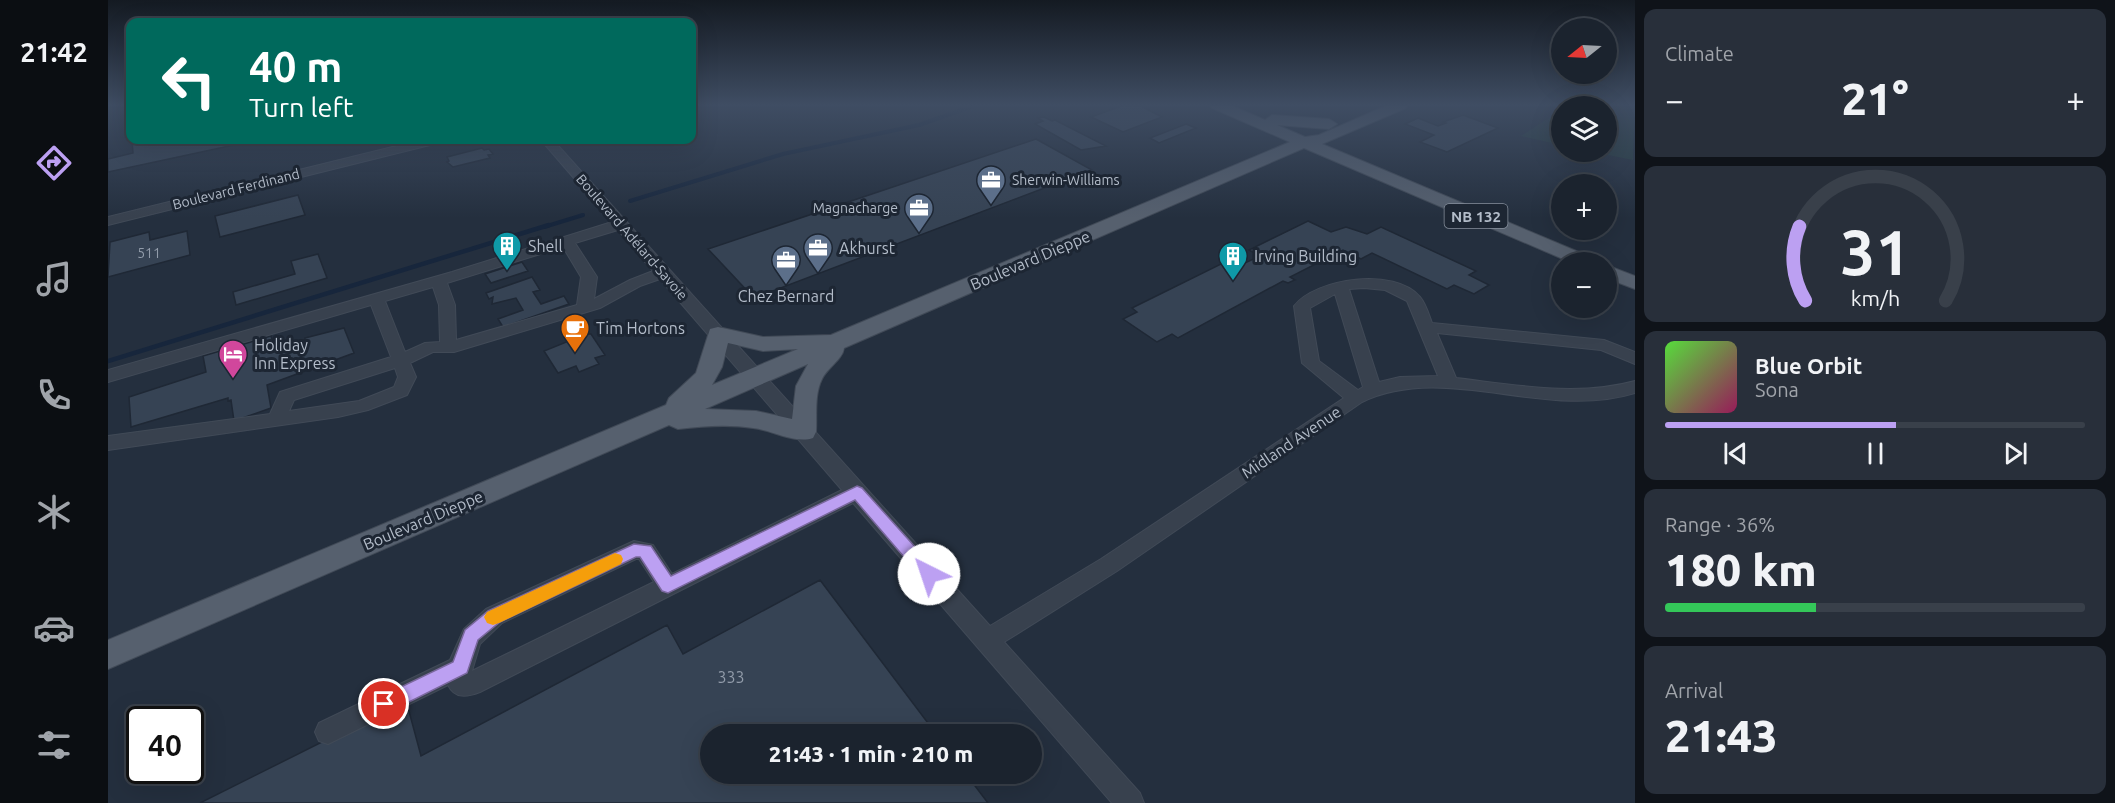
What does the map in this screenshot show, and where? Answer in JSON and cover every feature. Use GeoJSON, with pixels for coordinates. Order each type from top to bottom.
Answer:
{"type":"FeatureCollection","features":[{"type":"Feature","properties":{"kind":"main road"},"geometry":{"type":"LineString","coordinates":[[1260,142],[1250,165],[1311,160],[1366,169]]}},
{"type":"Feature","properties":{"kind":"main road","name":"Boulevard Dieppe"},"geometry":{"type":"LineString","coordinates":[[108,655],[1302,142]]}},
{"type":"Feature","properties":{"kind":"main road","name":"NB 132"},"geometry":{"type":"LineString","coordinates":[[1304,142],[1562,252]]}},
{"type":"Feature","properties":{"kind":"main road"},"geometry":{"type":"LineString","coordinates":[[1342,142],[1366,169]]}},
{"type":"Feature","properties":{"kind":"main road"},"geometry":{"type":"LineString","coordinates":[[1617,276],[1635,283]]}},
{"type":"Feature","properties":{"kind":"main road"},"geometry":{"type":"LineString","coordinates":[[651,423],[702,384],[712,368],[718,334],[751,342],[773,344],[846,339]]}},
{"type":"Feature","properties":{"kind":"main road"},"geometry":{"type":"LineString","coordinates":[[651,423],[710,417],[748,417],[779,423],[804,432],[804,396],[808,381],[818,366],[846,339]]}},
{"type":"Feature","properties":{"kind":"street","name":"Boulevard Ferdinand"},"geometry":{"type":"LineString","coordinates":[[108,220],[418,144]]}},
{"type":"Feature","properties":{"kind":"street","name":"Boulevard Adélard-Savoie"},"geometry":{"type":"LineString","coordinates":[[551,144],[718,334],[747,382],[804,432]]}},
{"type":"Feature","properties":{"kind":"street"},"geometry":{"type":"LineString","coordinates":[[108,376],[621,224]]}},
{"type":"Feature","properties":{"kind":"street"},"geometry":{"type":"LineString","coordinates":[[567,241],[589,278],[585,307]]}},
{"type":"Feature","properties":{"kind":"street"},"geometry":{"type":"LineString","coordinates":[[277,420],[286,396],[400,360],[431,347],[448,348],[585,307],[635,283],[664,273]]}},
{"type":"Feature","properties":{"kind":"street"},"geometry":{"type":"LineString","coordinates":[[438,280],[447,305],[448,348]]}},
{"type":"Feature","properties":{"kind":"street"},"geometry":{"type":"LineString","coordinates":[[1365,394],[1311,363],[1302,306],[1341,287],[1377,283],[1404,290],[1414,299],[1450,384]]}},
{"type":"Feature","properties":{"kind":"street"},"geometry":{"type":"LineString","coordinates":[[1341,287],[1365,394]]}},
{"type":"Feature","properties":{"kind":"street"},"geometry":{"type":"LineString","coordinates":[[108,443],[362,406],[401,391],[407,377],[376,298]]}},
{"type":"Feature","properties":{"kind":"street"},"geometry":{"type":"LineString","coordinates":[[1426,327],[1605,345],[1635,359]]}},
{"type":"Feature","properties":{"kind":"street","name":"Midland Avenue"},"geometry":{"type":"LineString","coordinates":[[987,640],[1109,565],[1365,394],[1400,383],[1426,381],[1564,396],[1612,394],[1635,387]]}},
{"type":"Feature","properties":{"kind":"street"},"geometry":{"type":"LineString","coordinates":[[804,432],[1130,803]]}},
{"type":"Feature","properties":{"kind":"street"},"geometry":{"type":"LineString","coordinates":[[668,586],[645,550],[634,550],[494,616],[471,635],[460,667],[458,681],[462,685],[471,684],[857,492]]}},
{"type":"Feature","properties":{"kind":"street"},"geometry":{"type":"LineString","coordinates":[[328,732],[460,667]]}},
{"type":"Feature","properties":{"kind":"green space"},"geometry":{"type":"Polygon","coordinates":[[[1617,142],[1634,142],[1633,160],[1617,157],[1617,142]]]}},
{"type":"Feature","properties":{"kind":"building"},"geometry":{"type":"Polygon","coordinates":[[[1026,142],[1042,142],[1092,170],[754,298],[708,249],[1026,142]]]}},
{"type":"Feature","properties":{"kind":"building"},"geometry":{"type":"Polygon","coordinates":[[[1068,142],[1099,142],[1106,146],[1081,150],[1068,142]]]}},
{"type":"Feature","properties":{"kind":"building"},"geometry":{"type":"Polygon","coordinates":[[[1421,142],[1467,142],[1447,152],[1421,142]]]}},
{"type":"Feature","properties":{"kind":"building"},"geometry":{"type":"Polygon","coordinates":[[[132,144],[238,144],[108,172],[108,159],[133,153],[132,144]]]}},
{"type":"Feature","properties":{"kind":"building"},"geometry":{"type":"Polygon","coordinates":[[[482,148],[489,149],[493,154],[488,155],[490,158],[453,167],[447,162],[449,161],[447,157],[482,148]]]}},
{"type":"Feature","properties":{"kind":"building"},"geometry":{"type":"Polygon","coordinates":[[[298,195],[305,215],[220,237],[215,216],[298,195]]]}},
{"type":"Feature","properties":{"kind":"building","name":"Irving Building"},"geometry":{"type":"Polygon","coordinates":[[[1308,221],[1331,232],[1346,227],[1367,234],[1381,227],[1476,271],[1469,275],[1489,285],[1474,294],[1454,285],[1447,289],[1372,253],[1361,259],[1343,250],[1290,277],[1295,280],[1288,283],[1283,281],[1178,338],[1172,334],[1157,342],[1123,319],[1137,312],[1132,308],[1233,258],[1243,264],[1260,256],[1249,250],[1308,221]]]}},
{"type":"Feature","properties":{"kind":"building"},"geometry":{"type":"Polygon","coordinates":[[[187,231],[190,255],[108,277],[110,242],[149,232],[150,240],[187,231]]]}},
{"type":"Feature","properties":{"kind":"building"},"geometry":{"type":"Polygon","coordinates":[[[318,254],[327,278],[236,305],[233,292],[295,274],[291,261],[318,254]]]}},
{"type":"Feature","properties":{"kind":"building","name":"Shell"},"geometry":{"type":"Polygon","coordinates":[[[522,262],[528,271],[491,283],[485,274],[522,262]]]}},
{"type":"Feature","properties":{"kind":"building","name":"Shell"},"geometry":{"type":"Polygon","coordinates":[[[532,277],[540,290],[533,292],[541,304],[564,296],[569,304],[503,327],[498,319],[523,310],[516,298],[492,304],[493,297],[489,299],[486,293],[532,277]]]}},
{"type":"Feature","properties":{"kind":"building","name":"Holiday Inn Express"},"geometry":{"type":"Polygon","coordinates":[[[344,328],[354,353],[267,385],[271,408],[234,421],[231,400],[228,401],[228,398],[131,427],[129,397],[206,372],[203,356],[271,336],[275,350],[305,340],[305,338],[344,328]]]}},
{"type":"Feature","properties":{"kind":"building","name":"Tim Hortons"},"geometry":{"type":"Polygon","coordinates":[[[591,334],[605,355],[595,358],[599,364],[579,372],[576,366],[558,373],[544,351],[591,334]]]}},
{"type":"Feature","properties":{"kind":"building"},"geometry":{"type":"Polygon","coordinates":[[[820,580],[929,724],[700,724],[700,784],[974,784],[988,803],[200,803],[406,700],[421,756],[667,625],[683,654],[820,580]]]}},
{"type":"Feature","properties":{"kind":"waterway"},"geometry":{"type":"LineString","coordinates":[[630,201],[783,154],[837,142]]}},
{"type":"Feature","properties":{"kind":"waterway"},"geometry":{"type":"LineString","coordinates":[[544,227],[583,215]]}},
{"type":"Feature","properties":{"kind":"waterway"},"geometry":{"type":"LineString","coordinates":[[108,361],[549,225]]}},
{"type":"Feature","properties":{"kind":"slow traffic"},"geometry":{"type":"LineString","coordinates":[[493,617],[615,559]]}},
{"type":"Feature","properties":{"kind":"place","name":"Sherwin-Williams"},"geometry":{"type":"Point","coordinates":[991,206]}},
{"type":"Feature","properties":{"kind":"place","name":"Magnacharge"},"geometry":{"type":"Point","coordinates":[919,234]}},
{"type":"Feature","properties":{"kind":"place","name":"Shell"},"geometry":{"type":"Point","coordinates":[507,272]}},
{"type":"Feature","properties":{"kind":"place","name":"Akhurst"},"geometry":{"type":"Point","coordinates":[818,274]}},
{"type":"Feature","properties":{"kind":"place","name":"Irving Building"},"geometry":{"type":"Point","coordinates":[1233,282]}},
{"type":"Feature","properties":{"kind":"place","name":"Chez Bernard"},"geometry":{"type":"Point","coordinates":[786,286]}},
{"type":"Feature","properties":{"kind":"place","name":"Tim Hortons"},"geometry":{"type":"Point","coordinates":[575,354]}},
{"type":"Feature","properties":{"kind":"place","name":"Holiday Inn Express"},"geometry":{"type":"Point","coordinates":[233,380]}},
{"type":"Feature","properties":{"kind":"route"},"geometry":{"type":"LineString","coordinates":[[384,704],[460,667],[471,635],[494,616],[634,550],[645,550],[668,586],[857,492],[929,574]]}}]}
